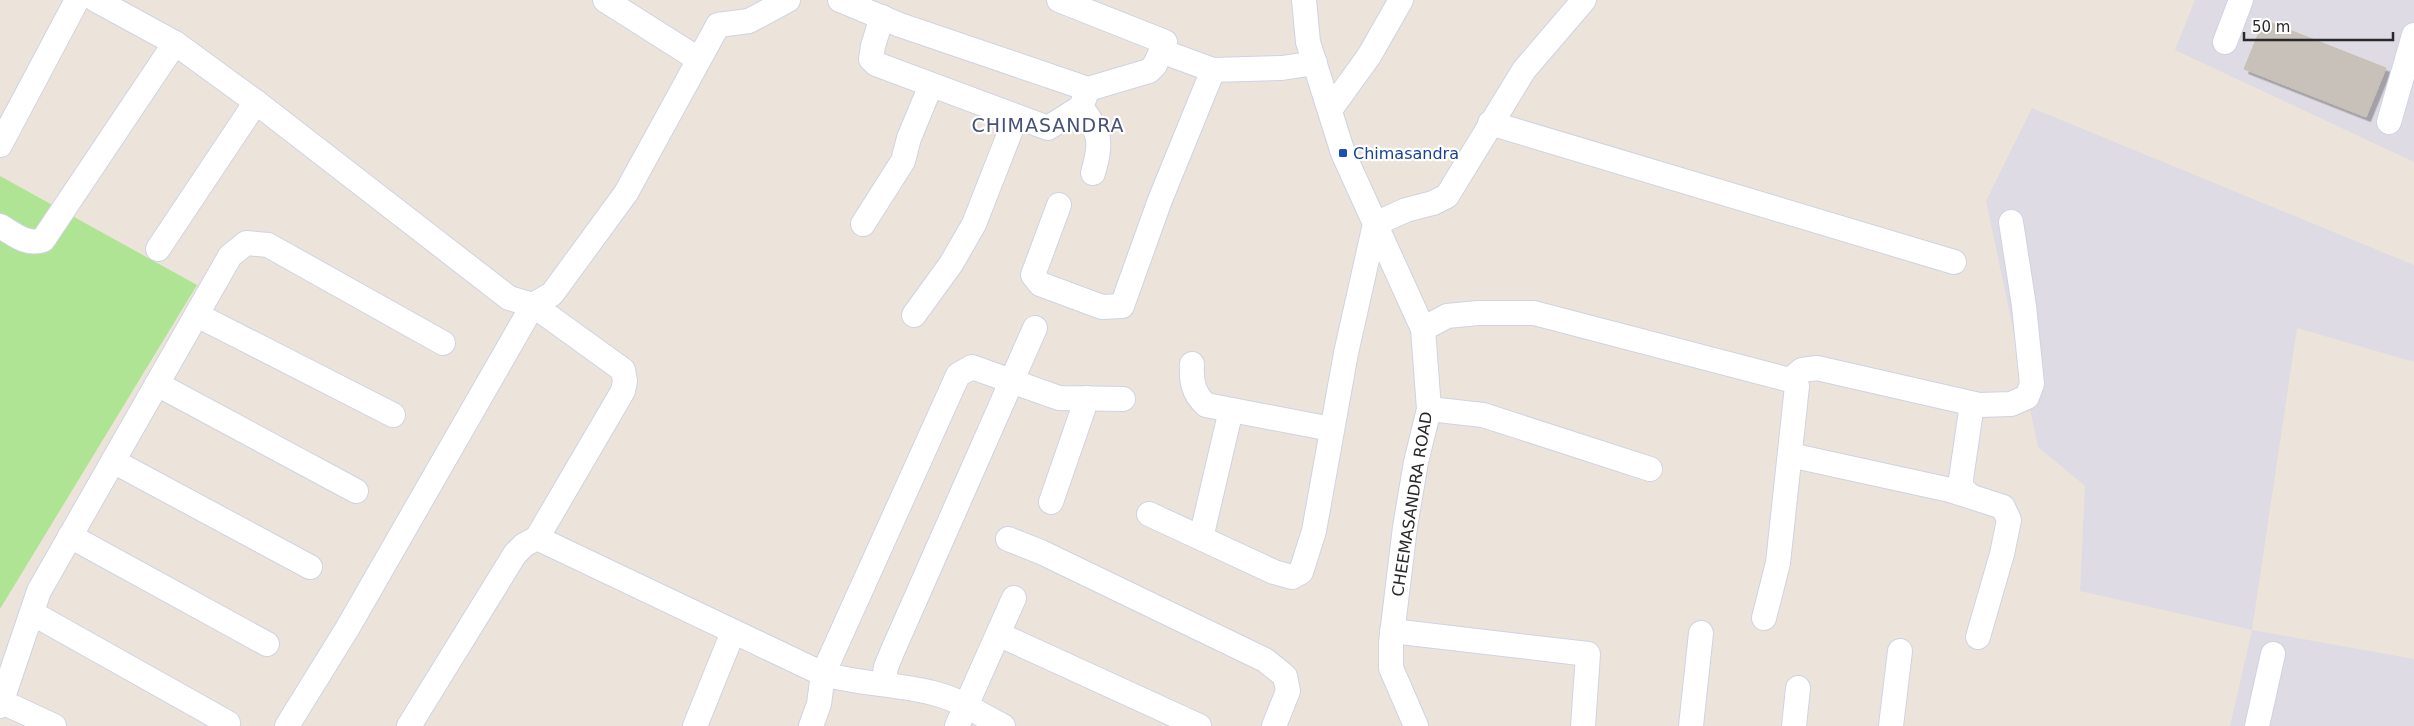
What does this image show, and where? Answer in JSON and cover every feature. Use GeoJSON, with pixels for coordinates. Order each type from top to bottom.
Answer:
{"type":"FeatureCollection","features":[{"type":"Feature","properties":{"kind":"street"},"geometry":{"type":"LineString","coordinates":[[0,144],[77,0]]}},
{"type":"Feature","properties":{"kind":"street"},"geometry":{"type":"LineString","coordinates":[[96,0],[175,43],[256,102],[509,298],[533,305],[623,370],[626,381],[623,391],[537,538],[524,545],[515,554],[409,726]]}},
{"type":"Feature","properties":{"kind":"street"},"geometry":{"type":"LineString","coordinates":[[606,0],[698,59]]}},
{"type":"Feature","properties":{"kind":"street"},"geometry":{"type":"LineString","coordinates":[[287,726],[347,629],[533,305],[552,294],[626,193],[718,25],[749,20],[788,0]]}},
{"type":"Feature","properties":{"kind":"street"},"geometry":{"type":"LineString","coordinates":[[840,0],[1084,98],[1097,133],[1100,149],[1093,174]]}},
{"type":"Feature","properties":{"kind":"street"},"geometry":{"type":"LineString","coordinates":[[882,17],[872,46],[871,59],[876,64],[1048,128],[1084,98],[1149,71],[1155,64],[1165,42],[1058,0]]}},
{"type":"Feature","properties":{"kind":"street","name":"CHEEMASANDRA ROAD"},"geometry":{"type":"LineString","coordinates":[[1304,0],[1308,42],[1343,153],[1424,329],[1428,409],[1406,517],[1392,631],[1390,668],[1416,726]]}},
{"type":"Feature","properties":{"kind":"street"},"geometry":{"type":"LineString","coordinates":[[1330,110],[1369,56],[1401,0]]}},
{"type":"Feature","properties":{"kind":"street"},"geometry":{"type":"LineString","coordinates":[[1149,514],[1274,572],[1292,576],[1300,572],[1314,531],[1331,429],[1360,285],[1376,224],[1406,210],[1433,203],[1447,196],[1490,123],[1539,50],[1584,0]]}},
{"type":"Feature","properties":{"kind":"street"},"geometry":{"type":"LineString","coordinates":[[2225,42],[2241,0]]}},
{"type":"Feature","properties":{"kind":"street"},"geometry":{"type":"LineString","coordinates":[[2388,122],[2414,35]]}},
{"type":"Feature","properties":{"kind":"street"},"geometry":{"type":"LineString","coordinates":[[0,226],[26,241],[34,243],[43,240],[175,43]]}},
{"type":"Feature","properties":{"kind":"street"},"geometry":{"type":"LineString","coordinates":[[1161,51],[1213,70],[1282,68],[1315,63]]}},
{"type":"Feature","properties":{"kind":"street"},"geometry":{"type":"LineString","coordinates":[[1059,205],[1032,275],[1040,284],[1102,307],[1122,306],[1160,200],[1213,70]]}},
{"type":"Feature","properties":{"kind":"street"},"geometry":{"type":"LineString","coordinates":[[863,224],[903,161],[909,138],[931,84]]}},
{"type":"Feature","properties":{"kind":"street"},"geometry":{"type":"LineString","coordinates":[[158,250],[256,102]]}},
{"type":"Feature","properties":{"kind":"street"},"geometry":{"type":"LineString","coordinates":[[914,315],[952,264],[974,224],[1016,117]]}},
{"type":"Feature","properties":{"kind":"street"},"geometry":{"type":"LineString","coordinates":[[1490,123],[1954,262]]}},
{"type":"Feature","properties":{"kind":"street"},"geometry":{"type":"LineString","coordinates":[[1790,380],[1802,370],[1817,368],[1972,404],[1989,406],[2011,404],[2027,397],[2031,390],[2024,306],[2011,222]]}},
{"type":"Feature","properties":{"kind":"street"},"geometry":{"type":"LineString","coordinates":[[54,726],[1,703],[39,591],[230,256],[246,243],[268,245],[443,344]]}},
{"type":"Feature","properties":{"kind":"street"},"geometry":{"type":"LineString","coordinates":[[1424,329],[1448,316],[1478,313],[1534,313],[1790,380],[1798,386],[1778,563],[1764,618]]}},
{"type":"Feature","properties":{"kind":"street"},"geometry":{"type":"LineString","coordinates":[[197,315],[393,415]]}},
{"type":"Feature","properties":{"kind":"street"},"geometry":{"type":"LineString","coordinates":[[883,684],[886,667],[893,650],[1013,382],[1035,328]]}},
{"type":"Feature","properties":{"kind":"street"},"geometry":{"type":"LineString","coordinates":[[1192,364],[1191,381],[1198,397],[1206,405],[1331,429]]}},
{"type":"Feature","properties":{"kind":"street"},"geometry":{"type":"LineString","coordinates":[[811,726],[819,704],[824,674],[958,375],[972,367],[1058,398],[1123,399]]}},
{"type":"Feature","properties":{"kind":"street"},"geometry":{"type":"LineString","coordinates":[[157,384],[356,491]]}},
{"type":"Feature","properties":{"kind":"street"},"geometry":{"type":"LineString","coordinates":[[1051,502],[1087,398]]}},
{"type":"Feature","properties":{"kind":"street"},"geometry":{"type":"LineString","coordinates":[[1969,495],[1961,487],[1961,479],[1972,404]]}},
{"type":"Feature","properties":{"kind":"street"},"geometry":{"type":"LineString","coordinates":[[1428,409],[1484,415],[1650,469]]}},
{"type":"Feature","properties":{"kind":"street"},"geometry":{"type":"LineString","coordinates":[[1201,538],[1231,410]]}},
{"type":"Feature","properties":{"kind":"street"},"geometry":{"type":"LineString","coordinates":[[1790,455],[1969,495],[2003,507],[2009,520],[2002,554],[1978,637]]}},
{"type":"Feature","properties":{"kind":"street"},"geometry":{"type":"LineString","coordinates":[[113,461],[310,567]]}},
{"type":"Feature","properties":{"kind":"street"},"geometry":{"type":"LineString","coordinates":[[70,536],[267,644]]}},
{"type":"Feature","properties":{"kind":"street"},"geometry":{"type":"LineString","coordinates":[[537,538],[824,674],[848,681],[883,684],[935,694],[962,716],[1003,726]]}},
{"type":"Feature","properties":{"kind":"street"},"geometry":{"type":"LineString","coordinates":[[1008,539],[1041,552],[1265,660],[1285,676],[1288,691],[1274,726]]}},
{"type":"Feature","properties":{"kind":"street"},"geometry":{"type":"LineString","coordinates":[[962,716],[1014,598]]}},
{"type":"Feature","properties":{"kind":"street"},"geometry":{"type":"LineString","coordinates":[[32,613],[228,723]]}},
{"type":"Feature","properties":{"kind":"street"},"geometry":{"type":"LineString","coordinates":[[1392,631],[1588,654],[1583,726]]}},
{"type":"Feature","properties":{"kind":"street"},"geometry":{"type":"LineString","coordinates":[[695,726],[733,632]]}},
{"type":"Feature","properties":{"kind":"street"},"geometry":{"type":"LineString","coordinates":[[1691,726],[1701,632]]}},
{"type":"Feature","properties":{"kind":"street"},"geometry":{"type":"LineString","coordinates":[[998,634],[1198,726]]}},
{"type":"Feature","properties":{"kind":"street"},"geometry":{"type":"LineString","coordinates":[[1891,726],[1900,651]]}},
{"type":"Feature","properties":{"kind":"street"},"geometry":{"type":"LineString","coordinates":[[2257,726],[2273,654]]}},
{"type":"Feature","properties":{"kind":"street"},"geometry":{"type":"LineString","coordinates":[[1794,726],[1798,688]]}},
{"type":"Feature","properties":{"kind":"shaded area"},"geometry":{"type":"Polygon","coordinates":[[[2195,0],[2414,0],[2414,162],[2175,50],[2195,0]]]}},
{"type":"Feature","properties":{"kind":"shaded area"},"geometry":{"type":"Polygon","coordinates":[[[2032,108],[2414,265],[2414,362],[2297,328],[2252,630],[2080,591],[2085,486],[2038,447],[1986,201],[2032,108]]]}},
{"type":"Feature","properties":{"kind":"shaded area"},"geometry":{"type":"Polygon","coordinates":[[[2252,630],[2414,659],[2414,726],[2230,726],[2252,630]]]}},
{"type":"Feature","properties":{"kind":"green space"},"geometry":{"type":"Polygon","coordinates":[[[0,176],[197,285],[0,609],[0,176]]]}},
{"type":"Feature","properties":{"kind":"building"},"geometry":{"type":"Polygon","coordinates":[[[2264,20],[2386,68],[2366,117],[2244,69],[2264,20]]]}},
{"type":"Feature","properties":{"kind":"place","name":"Chimasandra"},"geometry":{"type":"Point","coordinates":[1343,153]}},
{"type":"Feature","properties":{"kind":"district","name":"CHIMASANDRA"},"geometry":{"type":"Point","coordinates":[1048,125]}}]}
